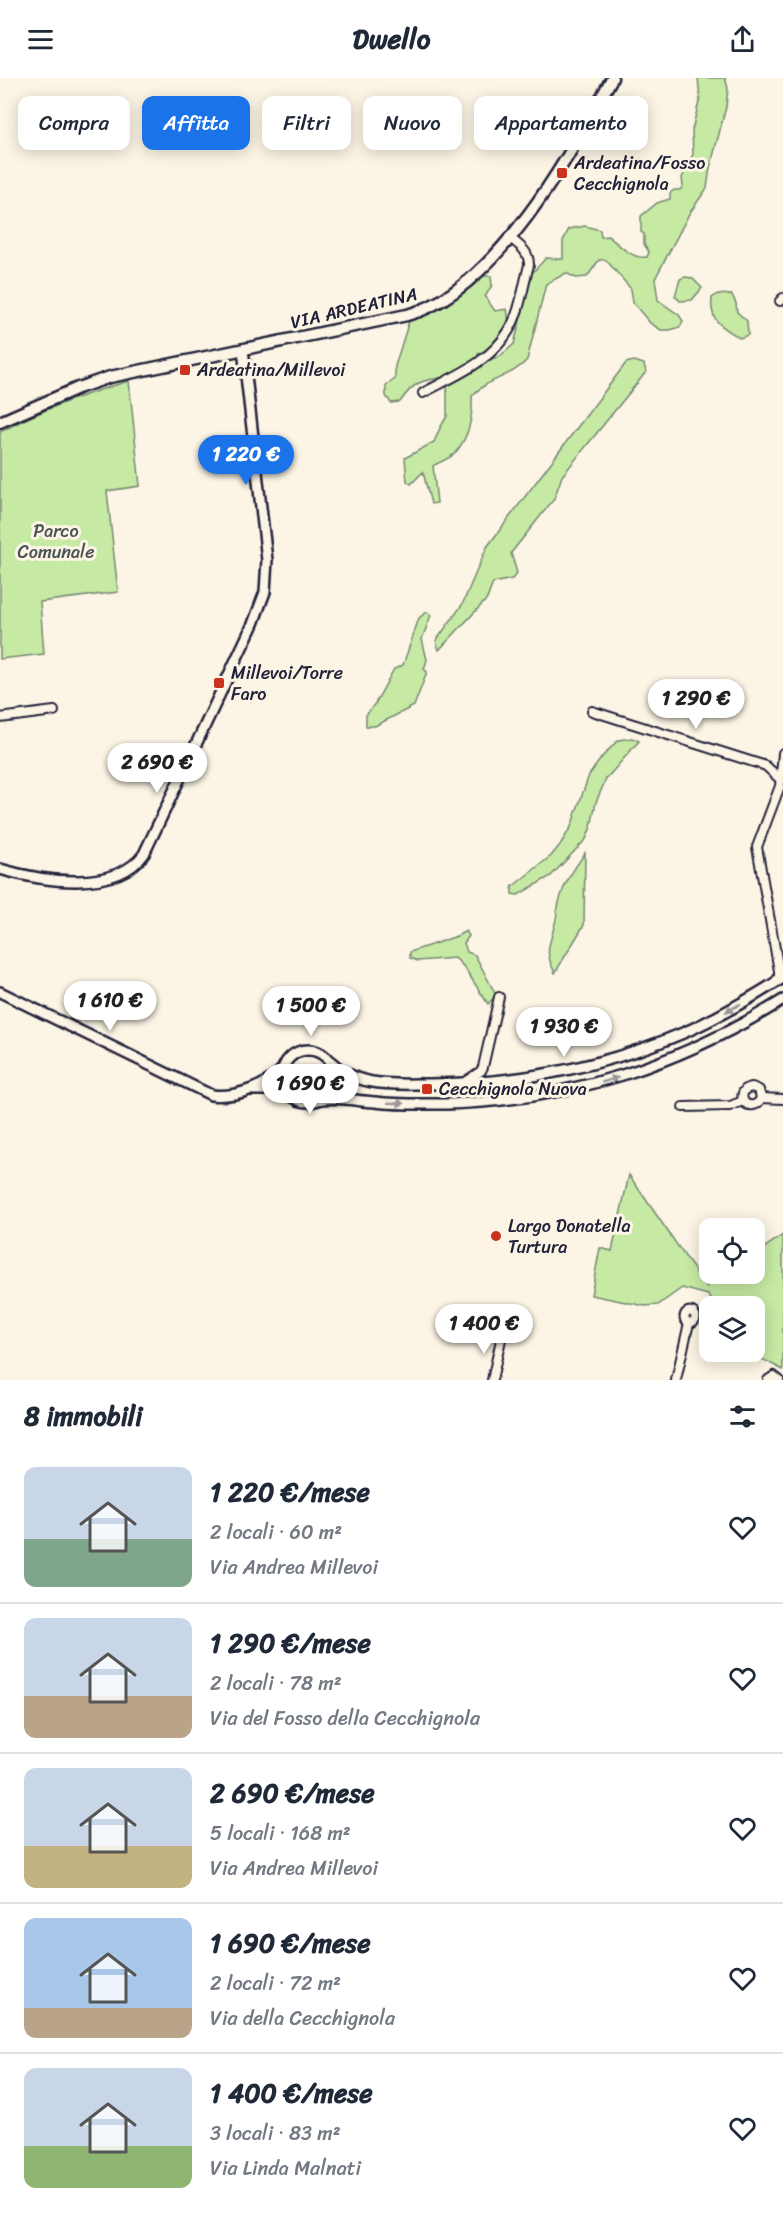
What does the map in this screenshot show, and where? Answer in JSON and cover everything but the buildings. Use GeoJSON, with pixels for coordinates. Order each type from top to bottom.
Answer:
{"type":"FeatureCollection","features":[{"type":"Feature","properties":{"kind":"main road","name":"VIA ARDEATINA"},"geometry":{"type":"LineString","coordinates":[[0,422],[102,380],[428,309],[465,284],[490,260],[509,237],[571,152],[612,78]]}},
{"type":"Feature","properties":{"kind":"street"},"geometry":{"type":"LineString","coordinates":[[423,393],[485,358],[508,332],[529,266],[529,257],[526,252],[509,237]]}},
{"type":"Feature","properties":{"kind":"street"},"geometry":{"type":"LineString","coordinates":[[0,869],[56,882],[115,875],[138,862],[144,854],[253,624],[265,592],[267,560],[243,349]]}},
{"type":"Feature","properties":{"kind":"street"},"geometry":{"type":"LineString","coordinates":[[0,718],[54,711]]}},
{"type":"Feature","properties":{"kind":"street"},"geometry":{"type":"LineString","coordinates":[[592,711],[766,766],[781,780]]}},
{"type":"Feature","properties":{"kind":"street"},"geometry":{"type":"LineString","coordinates":[[773,984],[779,977],[757,847],[781,780],[783,753]]}},
{"type":"Feature","properties":{"kind":"street"},"geometry":{"type":"LineString","coordinates":[[776,955],[783,968]]}},
{"type":"Feature","properties":{"kind":"street"},"geometry":{"type":"LineString","coordinates":[[248,1090],[270,1080],[284,1068],[292,1056],[308,1050],[324,1055],[342,1073],[367,1082],[461,1084],[502,1081],[561,1072],[628,1054],[684,1033],[783,978]]}},
{"type":"Feature","properties":{"kind":"street"},"geometry":{"type":"LineString","coordinates":[[0,992],[204,1093],[219,1096],[248,1090],[270,1090],[292,1095]]}},
{"type":"Feature","properties":{"kind":"street"},"geometry":{"type":"LineString","coordinates":[[461,1084],[481,1071],[499,997]]}},
{"type":"Feature","properties":{"kind":"street"},"geometry":{"type":"LineString","coordinates":[[284,1068],[285,1086],[299,1100],[308,1102],[330,1098],[386,1103],[479,1102],[519,1098],[576,1088],[621,1076],[688,1052],[723,1035],[783,1000]]}},
{"type":"Feature","properties":{"kind":"street"},"geometry":{"type":"LineString","coordinates":[[317,1100],[326,1095],[334,1080],[334,1071],[330,1061]]}},
{"type":"Feature","properties":{"kind":"street"},"geometry":{"type":"LineString","coordinates":[[483,1066],[488,1076],[502,1081]]}},
{"type":"Feature","properties":{"kind":"street"},"geometry":{"type":"LineString","coordinates":[[748,1088],[759,1090],[761,1098],[757,1104],[749,1106],[743,1101],[743,1093],[748,1088]]}},
{"type":"Feature","properties":{"kind":"street"},"geometry":{"type":"LineString","coordinates":[[761,1098],[783,1099]]}},
{"type":"Feature","properties":{"kind":"street"},"geometry":{"type":"LineString","coordinates":[[683,1107],[730,1106],[743,1101]]}},
{"type":"Feature","properties":{"kind":"street"},"geometry":{"type":"LineString","coordinates":[[676,1380],[689,1323]]}},
{"type":"Feature","properties":{"kind":"street"},"geometry":{"type":"LineString","coordinates":[[492,1380],[502,1335]]}},
{"type":"Feature","properties":{"kind":"street"},"geometry":{"type":"LineString","coordinates":[[768,1380],[774,1376],[778,1380]]}},
{"type":"Feature","properties":{"kind":"green space"},"geometry":{"type":"Polygon","coordinates":[[[698,78],[725,78],[728,88],[726,107],[707,188],[689,214],[655,279],[658,300],[679,315],[683,321],[680,327],[661,330],[650,323],[633,303],[631,289],[606,260],[599,260],[587,277],[576,278],[566,273],[546,284],[527,360],[472,396],[471,419],[467,434],[452,456],[433,466],[437,503],[431,504],[423,472],[411,484],[407,481],[405,458],[434,442],[447,416],[447,385],[444,378],[419,383],[409,390],[400,402],[391,403],[386,396],[386,386],[395,379],[395,366],[409,321],[441,308],[484,276],[491,276],[492,285],[485,297],[495,311],[507,309],[508,326],[503,338],[478,354],[477,362],[499,357],[514,344],[532,273],[546,258],[563,259],[563,241],[569,229],[585,226],[600,230],[601,237],[608,236],[631,254],[647,257],[649,252],[644,244],[644,234],[641,232],[641,216],[657,203],[670,199],[670,193],[680,190],[683,186],[682,178],[693,154],[692,130],[700,98],[698,78]]]}},
{"type":"Feature","properties":{"kind":"green space"},"geometry":{"type":"Polygon","coordinates":[[[692,278],[702,288],[692,300],[680,301],[675,296],[680,279],[692,278]]]}},
{"type":"Feature","properties":{"kind":"green space"},"geometry":{"type":"Polygon","coordinates":[[[718,294],[732,295],[737,312],[747,321],[748,335],[740,338],[718,323],[713,313],[712,298],[718,294]]]}},
{"type":"Feature","properties":{"kind":"green space"},"geometry":{"type":"Polygon","coordinates":[[[634,361],[644,364],[646,372],[562,476],[554,499],[511,553],[517,573],[512,579],[493,583],[487,599],[439,650],[436,641],[462,605],[487,547],[626,363],[634,361]]]}},
{"type":"Feature","properties":{"kind":"green space","name":"Parco Comunale"},"geometry":{"type":"Polygon","coordinates":[[[129,381],[140,486],[107,491],[118,592],[40,602],[44,654],[0,659],[0,432],[63,403],[129,381]]]}},
{"type":"Feature","properties":{"kind":"green space"},"geometry":{"type":"Polygon","coordinates":[[[427,612],[431,615],[422,639],[427,660],[424,669],[427,672],[414,706],[375,726],[366,726],[366,715],[394,669],[403,665],[419,618],[427,612]]]}},
{"type":"Feature","properties":{"kind":"green space"},"geometry":{"type":"Polygon","coordinates":[[[632,738],[639,741],[606,779],[596,802],[586,839],[551,876],[518,895],[512,894],[512,887],[551,856],[560,845],[571,827],[589,775],[602,757],[618,740],[632,738]]]}},
{"type":"Feature","properties":{"kind":"green space"},"geometry":{"type":"Polygon","coordinates":[[[585,853],[584,925],[555,973],[548,950],[559,902],[567,880],[585,853]]]}},
{"type":"Feature","properties":{"kind":"green space"},"geometry":{"type":"Polygon","coordinates":[[[466,931],[469,936],[464,943],[467,952],[475,955],[496,995],[488,1004],[464,967],[455,958],[418,961],[410,958],[410,952],[466,931]]]}},
{"type":"Feature","properties":{"kind":"green space"},"geometry":{"type":"Polygon","coordinates":[[[629,1175],[699,1277],[699,1284],[704,1284],[706,1287],[711,1284],[765,1284],[765,1247],[783,1235],[783,1370],[765,1360],[765,1296],[709,1296],[682,1288],[658,1305],[645,1306],[591,1295],[600,1248],[612,1251],[629,1175]]]}},
{"type":"Feature","properties":{"kind":"place","name":"Ardeatina/Fosso Cecchignola"},"geometry":{"type":"Point","coordinates":[562,173]}},
{"type":"Feature","properties":{"kind":"place","name":"Ardeatina/Millevoi"},"geometry":{"type":"Point","coordinates":[185,370]}},
{"type":"Feature","properties":{"kind":"place","name":"Millevoi/Torre Faro"},"geometry":{"type":"Point","coordinates":[219,683]}},
{"type":"Feature","properties":{"kind":"place","name":"Cecchignola Nuova"},"geometry":{"type":"Point","coordinates":[427,1089]}},
{"type":"Feature","properties":{"kind":"place","name":"Largo Donatella Turtura"},"geometry":{"type":"Point","coordinates":[496,1236]}}]}
